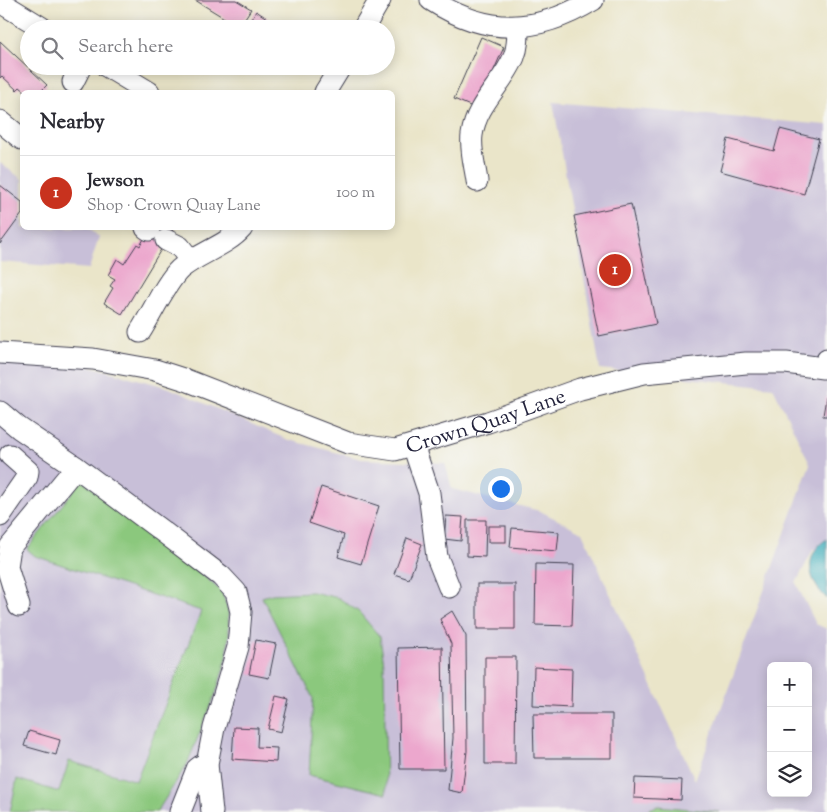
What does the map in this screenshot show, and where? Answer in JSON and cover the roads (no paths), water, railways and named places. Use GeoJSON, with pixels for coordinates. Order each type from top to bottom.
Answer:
{"type":"FeatureCollection","features":[{"type":"Feature","properties":{"kind":"street"},"geometry":{"type":"LineString","coordinates":[[431,0],[479,23],[501,27],[543,22],[565,15],[593,0]]}},
{"type":"Feature","properties":{"kind":"street"},"geometry":{"type":"LineString","coordinates":[[368,20],[377,1]]}},
{"type":"Feature","properties":{"kind":"street"},"geometry":{"type":"LineString","coordinates":[[0,2],[29,20]]}},
{"type":"Feature","properties":{"kind":"street"},"geometry":{"type":"LineString","coordinates":[[477,181],[472,142],[475,120],[514,57],[517,46],[518,26]]}},
{"type":"Feature","properties":{"kind":"street"},"geometry":{"type":"LineString","coordinates":[[121,75],[146,90]]}},
{"type":"Feature","properties":{"kind":"street"},"geometry":{"type":"LineString","coordinates":[[326,90],[335,75]]}},
{"type":"Feature","properties":{"kind":"street"},"geometry":{"type":"LineString","coordinates":[[0,121],[20,137]]}},
{"type":"Feature","properties":{"kind":"street"},"geometry":{"type":"LineString","coordinates":[[140,332],[178,270],[240,230]]}},
{"type":"Feature","properties":{"kind":"street"},"geometry":{"type":"LineString","coordinates":[[154,232],[180,247],[191,260]]}},
{"type":"Feature","properties":{"kind":"street","name":"Crown Quay Lane"},"geometry":{"type":"LineString","coordinates":[[0,353],[93,359],[130,364],[186,380],[348,443],[395,450],[488,422],[580,388],[644,373],[746,363],[786,363],[823,368],[827,360]]}},
{"type":"Feature","properties":{"kind":"street"},"geometry":{"type":"LineString","coordinates":[[0,412],[19,428],[76,467],[216,572],[236,592],[241,612],[238,647],[214,728],[207,764],[212,812]]}},
{"type":"Feature","properties":{"kind":"street"},"geometry":{"type":"LineString","coordinates":[[414,445],[428,493],[437,558],[448,587]]}},
{"type":"Feature","properties":{"kind":"street"},"geometry":{"type":"LineString","coordinates":[[4,504],[27,477],[28,471],[10,455]]}},
{"type":"Feature","properties":{"kind":"street"},"geometry":{"type":"LineString","coordinates":[[19,606],[7,567],[10,547],[76,467]]}},
{"type":"Feature","properties":{"kind":"street"},"geometry":{"type":"LineString","coordinates":[[180,812],[197,769],[207,764]]}},
{"type":"Feature","properties":{"kind":"water"},"geometry":{"type":"Polygon","coordinates":[[[827,539],[827,599],[812,577],[811,564],[817,548],[827,539]]]}},
{"type":"Feature","properties":{"kind":"place","name":"Jewson"},"geometry":{"type":"Point","coordinates":[615,270]}}]}
